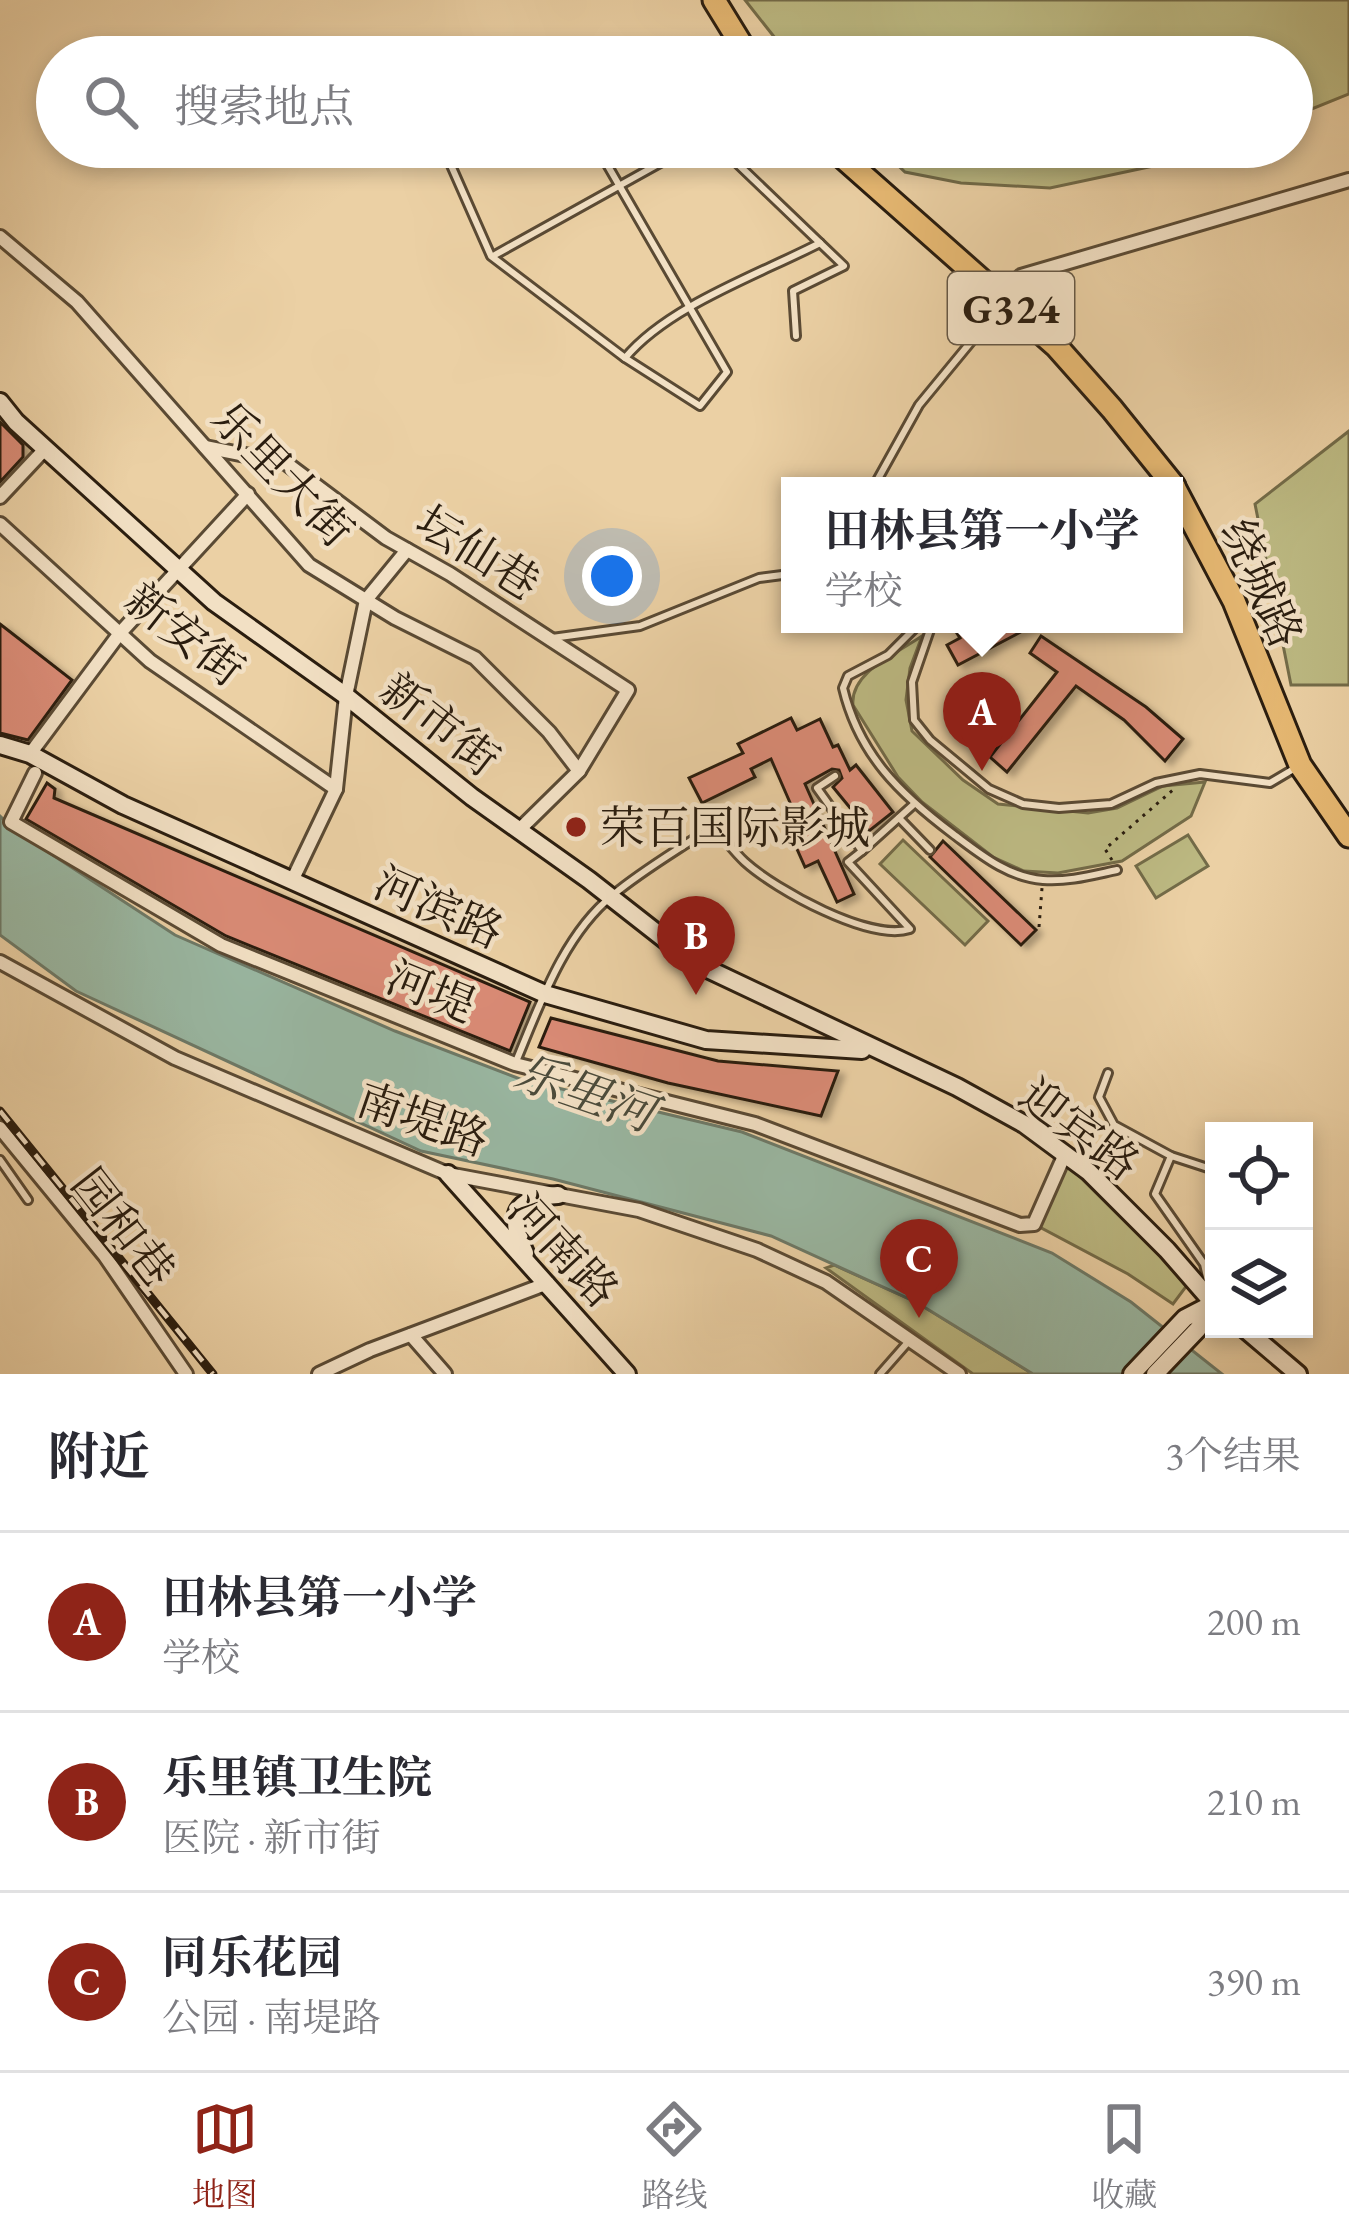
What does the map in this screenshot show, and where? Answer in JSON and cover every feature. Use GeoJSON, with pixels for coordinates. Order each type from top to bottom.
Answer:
{"type":"FeatureCollection","features":[{"type":"Feature","properties":{"kind":"highway"},"geometry":{"type":"LineString","coordinates":[[714,0],[736,36]]}},
{"type":"Feature","properties":{"kind":"highway","name":"绕城路"},"geometry":{"type":"LineString","coordinates":[[854,168],[1071,362],[1167,477]]}},
{"type":"Feature","properties":{"kind":"highway","name":"绕城路"},"geometry":{"type":"LineString","coordinates":[[1183,503],[1234,601],[1300,765],[1349,836]]}},
{"type":"Feature","properties":{"kind":"street"},"geometry":{"type":"LineString","coordinates":[[1004,302],[1021,276],[1349,180]]}},
{"type":"Feature","properties":{"kind":"street","name":"乐里大街"},"geometry":{"type":"LineString","coordinates":[[0,237],[77,302],[309,565],[475,658],[549,732],[579,771]]}},
{"type":"Feature","properties":{"kind":"street","name":"新市街"},"geometry":{"type":"LineString","coordinates":[[0,402],[16,422],[214,602],[346,696],[695,963],[874,1051]]}},
{"type":"Feature","properties":{"kind":"street","name":"坛仙巷"},"geometry":{"type":"LineString","coordinates":[[204,447],[286,464],[407,550],[628,690],[579,771]]}},
{"type":"Feature","properties":{"kind":"street"},"geometry":{"type":"LineString","coordinates":[[0,497],[45,449]]}},
{"type":"Feature","properties":{"kind":"street"},"geometry":{"type":"LineString","coordinates":[[30,754],[120,633],[248,494]]}},
{"type":"Feature","properties":{"kind":"street","name":"新安街"},"geometry":{"type":"LineString","coordinates":[[0,524],[150,661],[336,789]]}},
{"type":"Feature","properties":{"kind":"street"},"geometry":{"type":"LineString","coordinates":[[292,880],[336,789],[346,696],[366,600],[407,550]]}},
{"type":"Feature","properties":{"kind":"street","name":"河滨路"},"geometry":{"type":"LineString","coordinates":[[0,745],[30,754],[123,805],[545,994],[706,1040],[874,1051]]}},
{"type":"Feature","properties":{"kind":"street"},"geometry":{"type":"LineString","coordinates":[[519,830],[579,771]]}},
{"type":"Feature","properties":{"kind":"street","name":"河堤"},"geometry":{"type":"LineString","coordinates":[[34,773],[10,822],[221,945],[515,1064],[755,1124],[1020,1225],[1034,1224],[1068,1157]]}},
{"type":"Feature","properties":{"kind":"street","name":"南堤路"},"geometry":{"type":"LineString","coordinates":[[0,962],[175,1058],[448,1174],[639,1210],[757,1250],[826,1282],[959,1374]]}},
{"type":"Feature","properties":{"kind":"street"},"geometry":{"type":"LineString","coordinates":[[816,1047],[835,1039],[825,1027]]}},
{"type":"Feature","properties":{"kind":"street","name":"迎宾路"},"geometry":{"type":"LineString","coordinates":[[874,1051],[957,1087],[1024,1124],[1068,1157],[1167,1250],[1205,1294]]}},
{"type":"Feature","properties":{"kind":"street","name":"园和巷"},"geometry":{"type":"LineString","coordinates":[[0,1128],[105,1256],[186,1374]]}},
{"type":"Feature","properties":{"kind":"street","name":"河南路"},"geometry":{"type":"LineString","coordinates":[[448,1174],[628,1374]]}},
{"type":"Feature","properties":{"kind":"street"},"geometry":{"type":"LineString","coordinates":[[530,1264],[517,1237],[520,1204],[531,1197],[558,1195]]}},
{"type":"Feature","properties":{"kind":"street"},"geometry":{"type":"LineString","coordinates":[[320,1374],[548,1282]]}},
{"type":"Feature","properties":{"kind":"street"},"geometry":{"type":"LineString","coordinates":[[1132,1374],[1205,1312]]}},
{"type":"Feature","properties":{"kind":"street"},"geometry":{"type":"LineString","coordinates":[[1155,1374],[1192,1324]]}},
{"type":"Feature","properties":{"kind":"street"},"geometry":{"type":"LineString","coordinates":[[411,1335],[445,1374]]}},
{"type":"Feature","properties":{"kind":"street"},"geometry":{"type":"LineString","coordinates":[[1256,1338],[1298,1374]]}},
{"type":"Feature","properties":{"kind":"lane"},"geometry":{"type":"LineString","coordinates":[[452,168],[491,256],[625,358],[700,406],[727,373],[610,168]]}},
{"type":"Feature","properties":{"kind":"lane"},"geometry":{"type":"LineString","coordinates":[[491,256],[651,168]]}},
{"type":"Feature","properties":{"kind":"lane"},"geometry":{"type":"LineString","coordinates":[[742,168],[844,266],[793,290],[796,336]]}},
{"type":"Feature","properties":{"kind":"lane"},"geometry":{"type":"LineString","coordinates":[[625,358],[640,339],[690,309],[820,243]]}},
{"type":"Feature","properties":{"kind":"lane"},"geometry":{"type":"LineString","coordinates":[[879,477],[920,405],[1004,302]]}},
{"type":"Feature","properties":{"kind":"lane"},"geometry":{"type":"LineString","coordinates":[[548,639],[640,626],[759,578],[781,575]]}},
{"type":"Feature","properties":{"kind":"lane"},"geometry":{"type":"LineString","coordinates":[[910,633],[888,655],[848,676],[843,688],[867,751],[886,778],[988,861],[1042,880],[1117,870]]}},
{"type":"Feature","properties":{"kind":"lane"},"geometry":{"type":"LineString","coordinates":[[929,633],[912,682],[914,720],[930,740],[989,789],[1023,804],[1059,808],[1111,804],[1156,783],[1200,774],[1270,783],[1300,765]]}},
{"type":"Feature","properties":{"kind":"lane"},"geometry":{"type":"LineString","coordinates":[[835,776],[817,788],[862,851]]}},
{"type":"Feature","properties":{"kind":"lane"},"geometry":{"type":"LineString","coordinates":[[515,1064],[545,994],[580,931],[610,897],[713,826],[746,863],[826,910],[861,925],[897,933],[910,929],[848,862],[914,805]]}},
{"type":"Feature","properties":{"kind":"lane"},"geometry":{"type":"LineString","coordinates":[[899,818],[930,850]]}},
{"type":"Feature","properties":{"kind":"lane"},"geometry":{"type":"LineString","coordinates":[[1108,1073],[1099,1097],[1114,1125],[1171,1156],[1205,1167]]}},
{"type":"Feature","properties":{"kind":"lane"},"geometry":{"type":"LineString","coordinates":[[1171,1156],[1155,1194],[1205,1268]]}},
{"type":"Feature","properties":{"kind":"lane"},"geometry":{"type":"LineString","coordinates":[[0,1160],[28,1200]]}},
{"type":"Feature","properties":{"kind":"lane"},"geometry":{"type":"LineString","coordinates":[[880,1374],[910,1339]]}},
{"type":"Feature","properties":{"kind":"path"},"geometry":{"type":"LineString","coordinates":[[1117,870],[1105,849],[1189,776]]}},
{"type":"Feature","properties":{"kind":"path"},"geometry":{"type":"LineString","coordinates":[[1039,927],[1042,880]]}},
{"type":"Feature","properties":{"kind":"path"},"geometry":{"type":"LineString","coordinates":[[1068,1157],[1112,1154],[1126,1132]]}},
{"type":"Feature","properties":{"kind":"shaded area"},"geometry":{"type":"Polygon","coordinates":[[[745,0],[1349,0],[1349,94],[1313,109],[1313,36],[773,36],[745,0]]]}},
{"type":"Feature","properties":{"kind":"shaded area"},"geometry":{"type":"Polygon","coordinates":[[[901,168],[1144,168],[1050,188],[961,183],[901,168]]]}},
{"type":"Feature","properties":{"kind":"shaded area"},"geometry":{"type":"Polygon","coordinates":[[[1349,431],[1349,685],[1291,685],[1255,504],[1349,431]]]}},
{"type":"Feature","properties":{"kind":"shaded area"},"geometry":{"type":"Polygon","coordinates":[[[922,636],[910,668],[906,700],[912,731],[963,780],[998,804],[1088,813],[1117,808],[1163,786],[1205,782],[1191,816],[1122,861],[1058,873],[1024,871],[993,857],[922,802],[898,777],[853,705],[854,693],[867,673],[922,636]]]}},
{"type":"Feature","properties":{"kind":"shaded area"},"geometry":{"type":"Polygon","coordinates":[[[0,816],[175,935],[395,1031],[520,1079],[742,1132],[1052,1253],[1131,1302],[1222,1374],[1033,1374],[916,1302],[771,1236],[553,1179],[421,1151],[76,991],[0,935],[0,816]]]}},
{"type":"Feature","properties":{"kind":"shaded area"},"geometry":{"type":"Polygon","coordinates":[[[1188,835],[1208,866],[1156,898],[1136,866],[1188,835]]]}},
{"type":"Feature","properties":{"kind":"shaded area"},"geometry":{"type":"Polygon","coordinates":[[[903,840],[988,921],[965,945],[880,864],[903,840]]]}},
{"type":"Feature","properties":{"kind":"shaded area"},"geometry":{"type":"Polygon","coordinates":[[[1062,1159],[1188,1284],[1173,1304],[1034,1224],[1062,1159]]]}},
{"type":"Feature","properties":{"kind":"shaded area"},"geometry":{"type":"Polygon","coordinates":[[[834,1265],[916,1302],[1033,1374],[973,1374],[826,1268],[834,1265]]]}},
{"type":"Feature","properties":{"kind":"building"},"geometry":{"type":"Polygon","coordinates":[[[0,422],[23,445],[23,457],[0,482],[0,422]]]}},
{"type":"Feature","properties":{"kind":"building"},"geometry":{"type":"Polygon","coordinates":[[[0,624],[72,680],[28,740],[0,733],[0,624]]]}},
{"type":"Feature","properties":{"kind":"building"},"geometry":{"type":"Polygon","coordinates":[[[957,633],[1019,633],[958,665],[947,645],[960,638],[957,633]]]}},
{"type":"Feature","properties":{"kind":"building"},"geometry":{"type":"Polygon","coordinates":[[[1041,636],[1146,707],[1183,739],[1165,761],[1124,720],[1076,686],[1007,772],[990,757],[1057,672],[1030,653],[1041,636]]]}},
{"type":"Feature","properties":{"kind":"building"},"geometry":{"type":"Polygon","coordinates":[[[791,718],[797,730],[820,719],[850,770],[856,765],[893,812],[869,831],[833,787],[842,778],[839,770],[805,784],[854,894],[837,902],[818,861],[805,867],[784,820],[795,814],[771,759],[751,769],[755,777],[702,803],[689,778],[743,753],[738,744],[791,718]]]}},
{"type":"Feature","properties":{"kind":"building"},"geometry":{"type":"Polygon","coordinates":[[[47,783],[55,789],[54,798],[530,1002],[510,1051],[226,936],[26,819],[47,783]]]}},
{"type":"Feature","properties":{"kind":"building"},"geometry":{"type":"Polygon","coordinates":[[[943,841],[1036,930],[1021,945],[930,857],[943,841]]]}},
{"type":"Feature","properties":{"kind":"building"},"geometry":{"type":"Polygon","coordinates":[[[551,1018],[718,1061],[838,1071],[821,1116],[668,1083],[539,1047],[551,1018]]]}},
{"type":"Feature","properties":{"kind":"railway"},"geometry":{"type":"LineString","coordinates":[[0,1111],[213,1374]]}},
{"type":"Feature","properties":{"kind":"place","name":"田林县第一小学"},"geometry":{"type":"Point","coordinates":[982,771]}},
{"type":"Feature","properties":{"kind":"place","name":"荣百国际影城"},"geometry":{"type":"Point","coordinates":[576,827]}},
{"type":"Feature","properties":{"kind":"place","name":"乐里镇卫生院"},"geometry":{"type":"Point","coordinates":[696,995]}},
{"type":"Feature","properties":{"kind":"place","name":"同乐花园"},"geometry":{"type":"Point","coordinates":[919,1318]}},
{"type":"Feature","properties":{"kind":"water label","name":"乐里河"},"geometry":{"type":"Point","coordinates":[585,1092]}}]}
